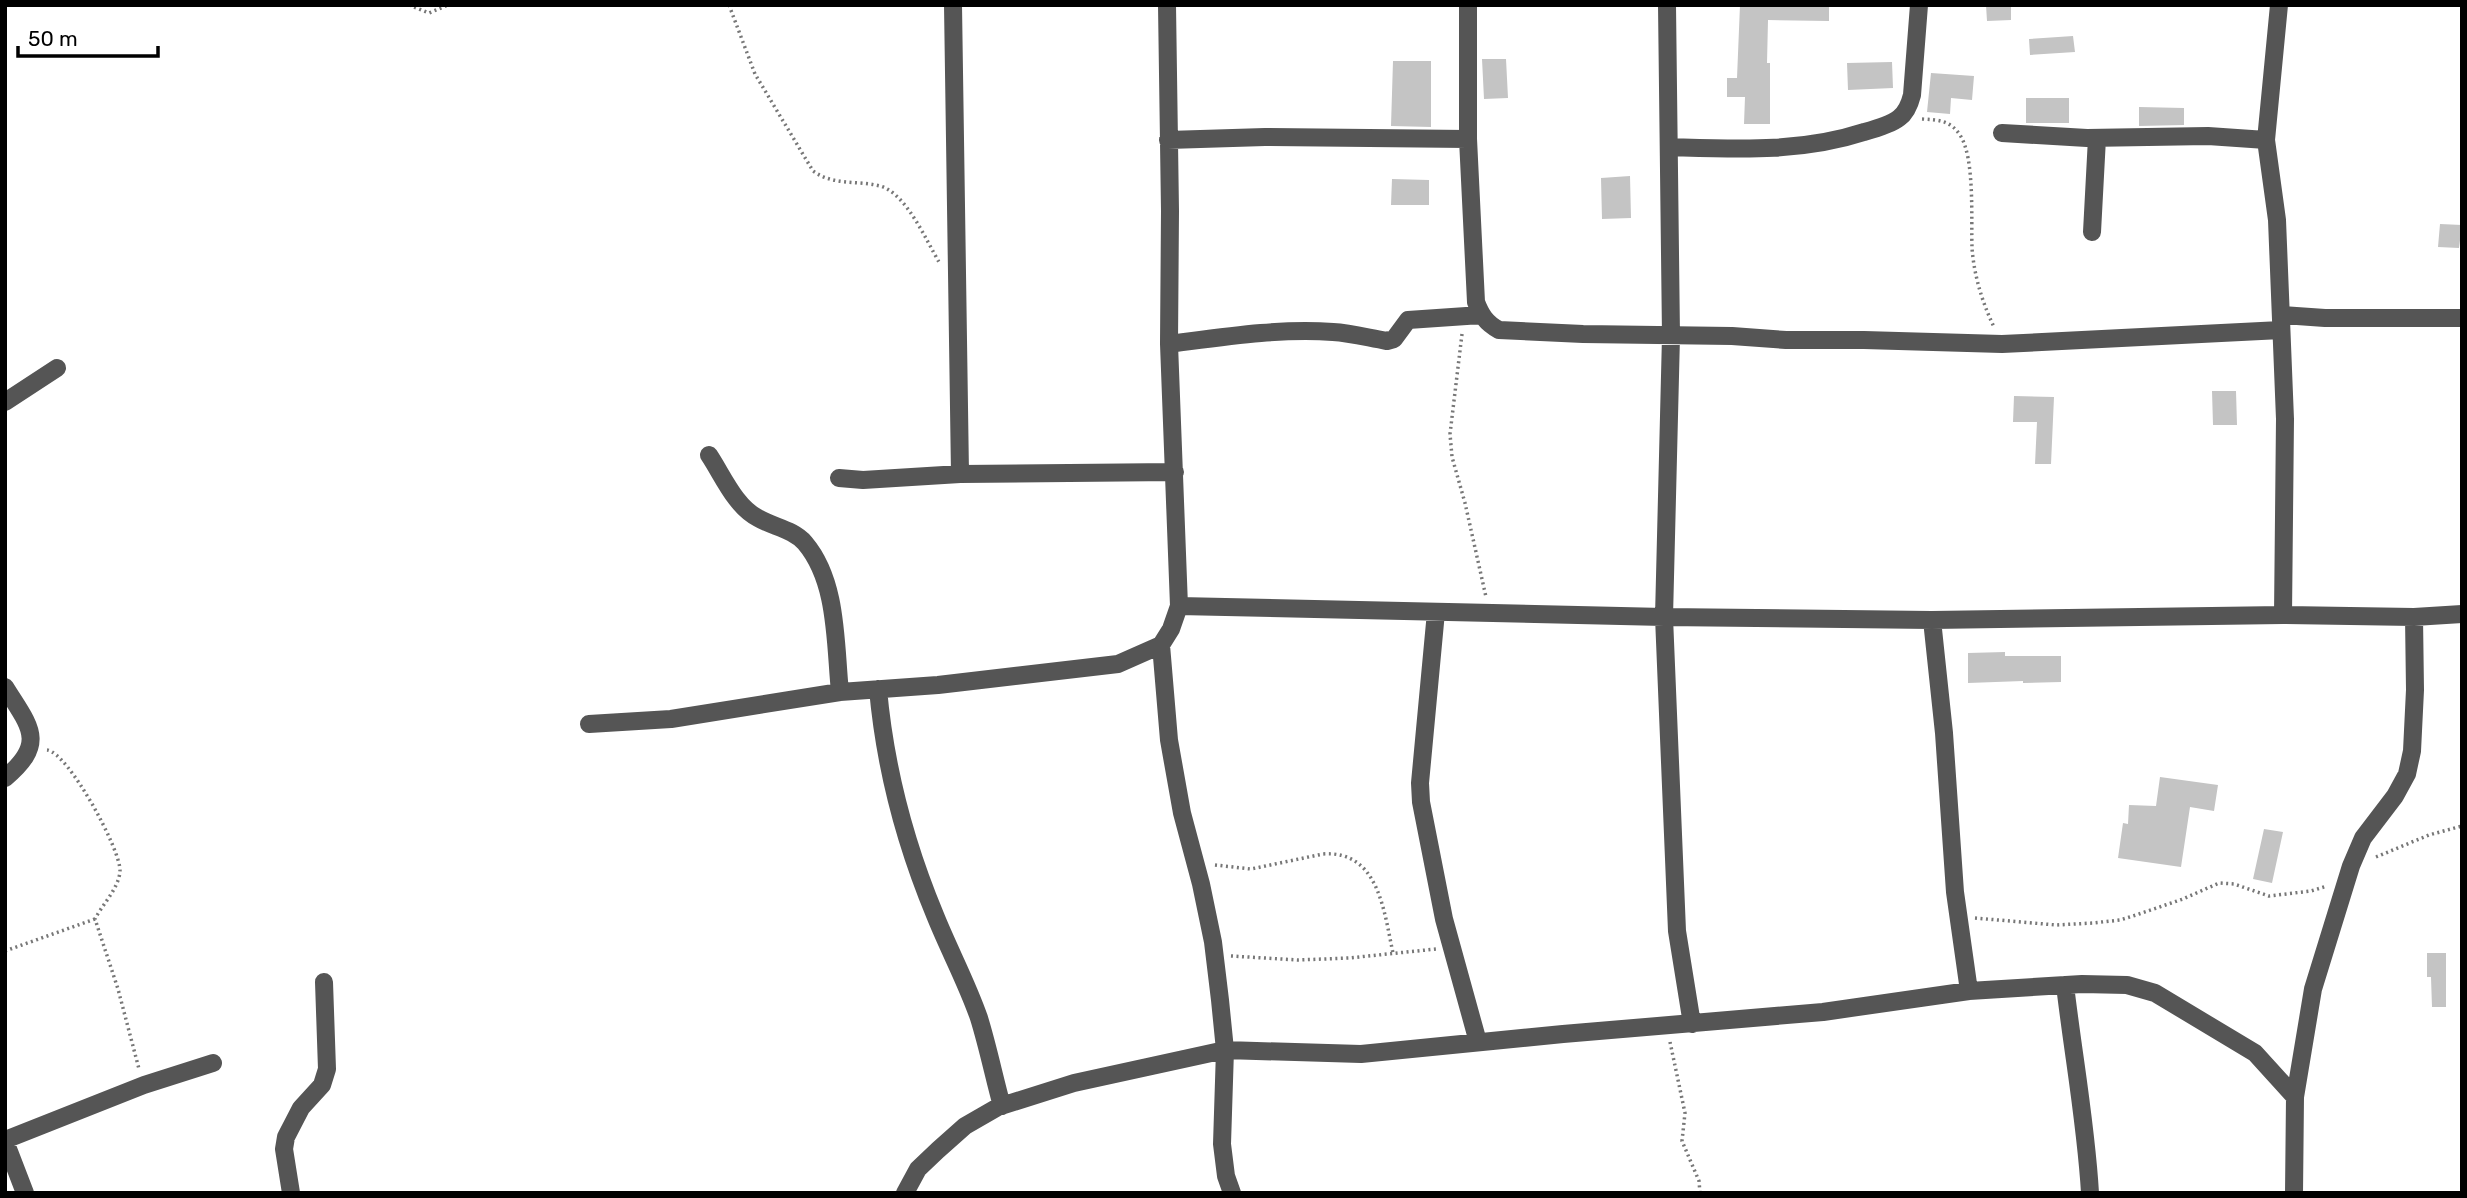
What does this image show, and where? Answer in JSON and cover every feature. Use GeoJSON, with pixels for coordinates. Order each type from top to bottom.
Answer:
{"type":"FeatureCollection","features":[{"type":"Feature","properties":{"kind":"street"},"geometry":{"type":"LineString","coordinates":[[953,5],[960,474]]}},
{"type":"Feature","properties":{"kind":"street"},"geometry":{"type":"LineString","coordinates":[[589,724],[671,719],[841,692],[938,685],[1118,664],[1161,645],[1171,629],[1178,606],[1169,344],[1171,211],[1167,5]]}},
{"type":"Feature","properties":{"kind":"street"},"geometry":{"type":"LineString","coordinates":[[1468,5],[1468,139],[1476,302],[1473,316]]}},
{"type":"Feature","properties":{"kind":"street"},"geometry":{"type":"LineString","coordinates":[[1667,5],[1671,336],[1664,617],[1677,931],[1692,1024]]}},
{"type":"Feature","properties":{"kind":"street"},"geometry":{"type":"LineString","coordinates":[[1669,147],[1775,148],[1826,143],[1900,118],[1912,95],[1919,5]]}},
{"type":"Feature","properties":{"kind":"street"},"geometry":{"type":"LineString","coordinates":[[2279,5],[2266,140],[2277,220],[2281,323],[2286,470],[2283,615]]}},
{"type":"Feature","properties":{"kind":"street"},"geometry":{"type":"LineString","coordinates":[[2002,133],[2097,138],[2208,136],[2266,140]]}},
{"type":"Feature","properties":{"kind":"street"},"geometry":{"type":"LineString","coordinates":[[2092,232],[2097,138]]}},
{"type":"Feature","properties":{"kind":"street"},"geometry":{"type":"LineString","coordinates":[[1168,139],[1468,139]]}},
{"type":"Feature","properties":{"kind":"street"},"geometry":{"type":"LineString","coordinates":[[1169,344],[1222,337],[1308,332],[1332,332],[1387,341],[1394,339],[1408,320],[1473,316],[1499,330],[2002,344],[2325,318],[2462,318]]}},
{"type":"Feature","properties":{"kind":"street"},"geometry":{"type":"LineString","coordinates":[[5,401],[57,368]]}},
{"type":"Feature","properties":{"kind":"street"},"geometry":{"type":"LineString","coordinates":[[709,456],[740,503],[757,518],[790,532],[803,541],[819,563],[831,605],[841,692]]}},
{"type":"Feature","properties":{"kind":"street"},"geometry":{"type":"LineString","coordinates":[[839,478],[1175,472]]}},
{"type":"Feature","properties":{"kind":"street"},"geometry":{"type":"LineString","coordinates":[[1178,606],[1932,620],[2283,615],[2414,617],[2462,614]]}},
{"type":"Feature","properties":{"kind":"street"},"geometry":{"type":"LineString","coordinates":[[1436,612],[1420,783],[1425,825],[1451,948],[1478,1042]]}},
{"type":"Feature","properties":{"kind":"street"},"geometry":{"type":"LineString","coordinates":[[2294,1193],[2295,1097],[2313,989],[2348,873],[2364,838],[2395,796],[2407,774],[2412,751],[2414,617]]}},
{"type":"Feature","properties":{"kind":"street"},"geometry":{"type":"LineString","coordinates":[[1932,620],[1959,915],[1969,991]]}},
{"type":"Feature","properties":{"kind":"street"},"geometry":{"type":"LineString","coordinates":[[1161,645],[1169,740],[1182,813],[1195,861],[1214,955],[1225,1050],[1222,1144],[1226,1176],[1232,1193]]}},
{"type":"Feature","properties":{"kind":"street"},"geometry":{"type":"LineString","coordinates":[[5,687],[29,725],[32,736],[31,748],[18,767],[5,778]]}},
{"type":"Feature","properties":{"kind":"street"},"geometry":{"type":"LineString","coordinates":[[878,689],[887,762],[902,820],[934,913],[979,1018],[1002,1106]]}},
{"type":"Feature","properties":{"kind":"street"},"geometry":{"type":"LineString","coordinates":[[291,1193],[284,1149],[286,1138],[301,1108],[322,1085],[327,1069],[324,982]]}},
{"type":"Feature","properties":{"kind":"street"},"geometry":{"type":"LineString","coordinates":[[905,1193],[918,1169],[938,1150],[965,1126],[1002,1106],[1074,1083],[1225,1050],[1361,1054],[1823,1012],[1969,991],[2065,985],[2127,985],[2155,993],[2255,1053],[2295,1097]]}},
{"type":"Feature","properties":{"kind":"street"},"geometry":{"type":"LineString","coordinates":[[2065,985],[2087,1142],[2090,1193]]}},
{"type":"Feature","properties":{"kind":"street"},"geometry":{"type":"LineString","coordinates":[[24,1193],[5,1140],[144,1085],[213,1063]]}},
{"type":"Feature","properties":{"kind":"path"},"geometry":{"type":"LineString","coordinates":[[409,5],[429,13],[448,5]]}},
{"type":"Feature","properties":{"kind":"path"},"geometry":{"type":"LineString","coordinates":[[729,5],[755,74],[813,171],[825,180],[883,187],[899,197],[957,289]]}},
{"type":"Feature","properties":{"kind":"path"},"geometry":{"type":"LineString","coordinates":[[1900,118],[1947,121],[1963,142],[1969,165],[1973,251],[1978,284],[1988,315],[2002,344]]}},
{"type":"Feature","properties":{"kind":"path"},"geometry":{"type":"LineString","coordinates":[[1473,316],[1451,423],[1451,446],[1489,613]]}},
{"type":"Feature","properties":{"kind":"path"},"geometry":{"type":"LineString","coordinates":[[5,951],[95,919],[119,877],[119,863],[104,828],[74,775],[52,750],[31,748]]}},
{"type":"Feature","properties":{"kind":"path"},"geometry":{"type":"LineString","coordinates":[[1959,915],[2056,925],[2093,923],[2128,918],[2219,883],[2234,884],[2269,896],[2311,891],[2429,835],[2462,826]]}},
{"type":"Feature","properties":{"kind":"path"},"geometry":{"type":"LineString","coordinates":[[1195,861],[1251,869],[1323,854],[1334,853],[1350,857],[1362,865],[1372,878],[1382,904],[1393,953]]}},
{"type":"Feature","properties":{"kind":"path"},"geometry":{"type":"LineString","coordinates":[[95,919],[118,989],[144,1085]]}},
{"type":"Feature","properties":{"kind":"path"},"geometry":{"type":"LineString","coordinates":[[1214,955],[1298,960],[1451,948]]}},
{"type":"Feature","properties":{"kind":"path"},"geometry":{"type":"LineString","coordinates":[[1666,1027],[1685,1113],[1682,1142],[1699,1181],[1700,1193]]}},
{"type":"Feature","properties":{"kind":"building"},"geometry":{"type":"Polygon","coordinates":[[[1740,5],[1829,5],[1829,21],[1768,20],[1770,124],[1744,124],[1745,97],[1727,97],[1727,78],[1737,78],[1740,5]]]}},
{"type":"Feature","properties":{"kind":"building"},"geometry":{"type":"Polygon","coordinates":[[[1986,5],[2011,5],[2011,20],[1987,21],[1986,5]]]}},
{"type":"Feature","properties":{"kind":"building"},"geometry":{"type":"Polygon","coordinates":[[[2073,36],[2075,52],[2030,55],[2029,39],[2073,36]]]}},
{"type":"Feature","properties":{"kind":"building"},"geometry":{"type":"Polygon","coordinates":[[[1482,59],[1506,59],[1508,98],[1484,99],[1482,59]]]}},
{"type":"Feature","properties":{"kind":"building"},"geometry":{"type":"Polygon","coordinates":[[[1393,61],[1431,61],[1431,127],[1391,126],[1393,61]]]}},
{"type":"Feature","properties":{"kind":"building"},"geometry":{"type":"Polygon","coordinates":[[[1892,62],[1893,88],[1848,90],[1847,63],[1892,62]]]}},
{"type":"Feature","properties":{"kind":"building"},"geometry":{"type":"Polygon","coordinates":[[[1931,73],[1974,76],[1972,100],[1951,98],[1950,114],[1927,112],[1931,73]]]}},
{"type":"Feature","properties":{"kind":"building"},"geometry":{"type":"Polygon","coordinates":[[[2026,98],[2069,98],[2069,123],[2026,123],[2026,98]]]}},
{"type":"Feature","properties":{"kind":"building"},"geometry":{"type":"Polygon","coordinates":[[[2139,107],[2184,108],[2184,125],[2139,126],[2139,107]]]}},
{"type":"Feature","properties":{"kind":"building"},"geometry":{"type":"Polygon","coordinates":[[[1630,176],[1631,218],[1602,219],[1601,178],[1630,176]]]}},
{"type":"Feature","properties":{"kind":"building"},"geometry":{"type":"Polygon","coordinates":[[[1392,179],[1429,180],[1429,205],[1391,205],[1392,179]]]}},
{"type":"Feature","properties":{"kind":"building"},"geometry":{"type":"Polygon","coordinates":[[[2440,224],[2462,225],[2459,248],[2438,247],[2440,224]]]}},
{"type":"Feature","properties":{"kind":"building"},"geometry":{"type":"Polygon","coordinates":[[[2212,391],[2236,391],[2237,425],[2213,425],[2212,391]]]}},
{"type":"Feature","properties":{"kind":"building"},"geometry":{"type":"Polygon","coordinates":[[[2014,396],[2054,397],[2051,464],[2035,464],[2037,422],[2013,422],[2014,396]]]}},
{"type":"Feature","properties":{"kind":"building"},"geometry":{"type":"Polygon","coordinates":[[[2005,652],[2005,656],[2061,656],[2061,682],[1968,683],[1968,653],[2005,652]]]}},
{"type":"Feature","properties":{"kind":"building"},"geometry":{"type":"Polygon","coordinates":[[[2160,777],[2218,785],[2214,811],[2190,807],[2181,867],[2118,858],[2123,823],[2128,824],[2129,805],[2156,806],[2160,777]]]}},
{"type":"Feature","properties":{"kind":"building"},"geometry":{"type":"Polygon","coordinates":[[[2264,829],[2283,832],[2272,883],[2253,879],[2264,829]]]}},
{"type":"Feature","properties":{"kind":"building"},"geometry":{"type":"Polygon","coordinates":[[[2427,953],[2446,953],[2446,1007],[2432,1007],[2431,977],[2427,977],[2427,953]]]}}]}
